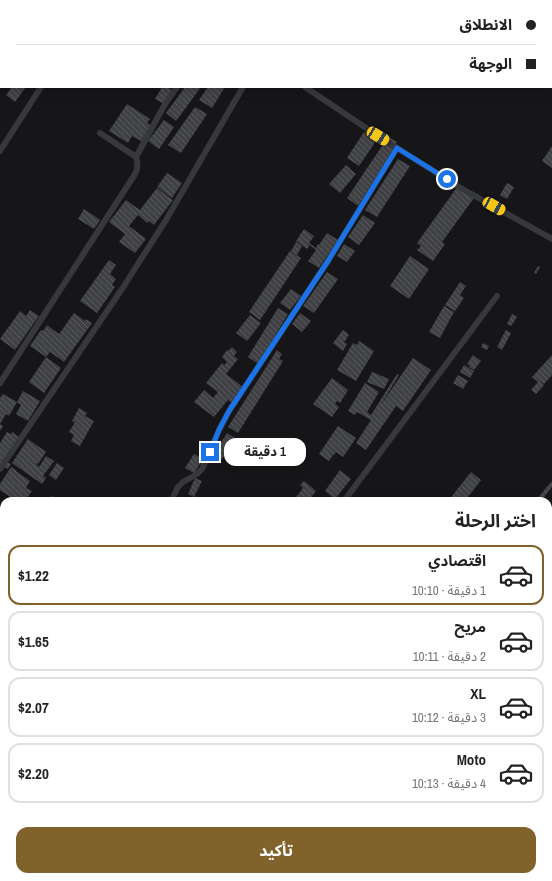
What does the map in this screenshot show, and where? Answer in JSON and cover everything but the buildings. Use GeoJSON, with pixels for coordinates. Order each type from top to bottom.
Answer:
{"type":"FeatureCollection","features":[{"type":"Feature","properties":{"kind":"street"},"geometry":{"type":"LineString","coordinates":[[0,151],[40,88]]}},
{"type":"Feature","properties":{"kind":"street"},"geometry":{"type":"LineString","coordinates":[[0,383],[136,174],[138,168],[136,157],[165,104],[176,88]]}},
{"type":"Feature","properties":{"kind":"street"},"geometry":{"type":"LineString","coordinates":[[0,469],[122,289],[166,220],[242,88]]}},
{"type":"Feature","properties":{"kind":"street"},"geometry":{"type":"LineString","coordinates":[[306,88],[459,187],[552,239]]}},
{"type":"Feature","properties":{"kind":"street"},"geometry":{"type":"LineString","coordinates":[[100,133],[136,157]]}},
{"type":"Feature","properties":{"kind":"street"},"geometry":{"type":"LineString","coordinates":[[172,497],[183,482],[197,474],[202,469],[229,411],[328,261],[397,148]]}},
{"type":"Feature","properties":{"kind":"street"},"geometry":{"type":"LineString","coordinates":[[347,497],[497,296]]}},
{"type":"Feature","properties":{"kind":"route"},"geometry":{"type":"LineString","coordinates":[[210,452],[229,411],[328,261],[397,148],[447,179]]}}]}
